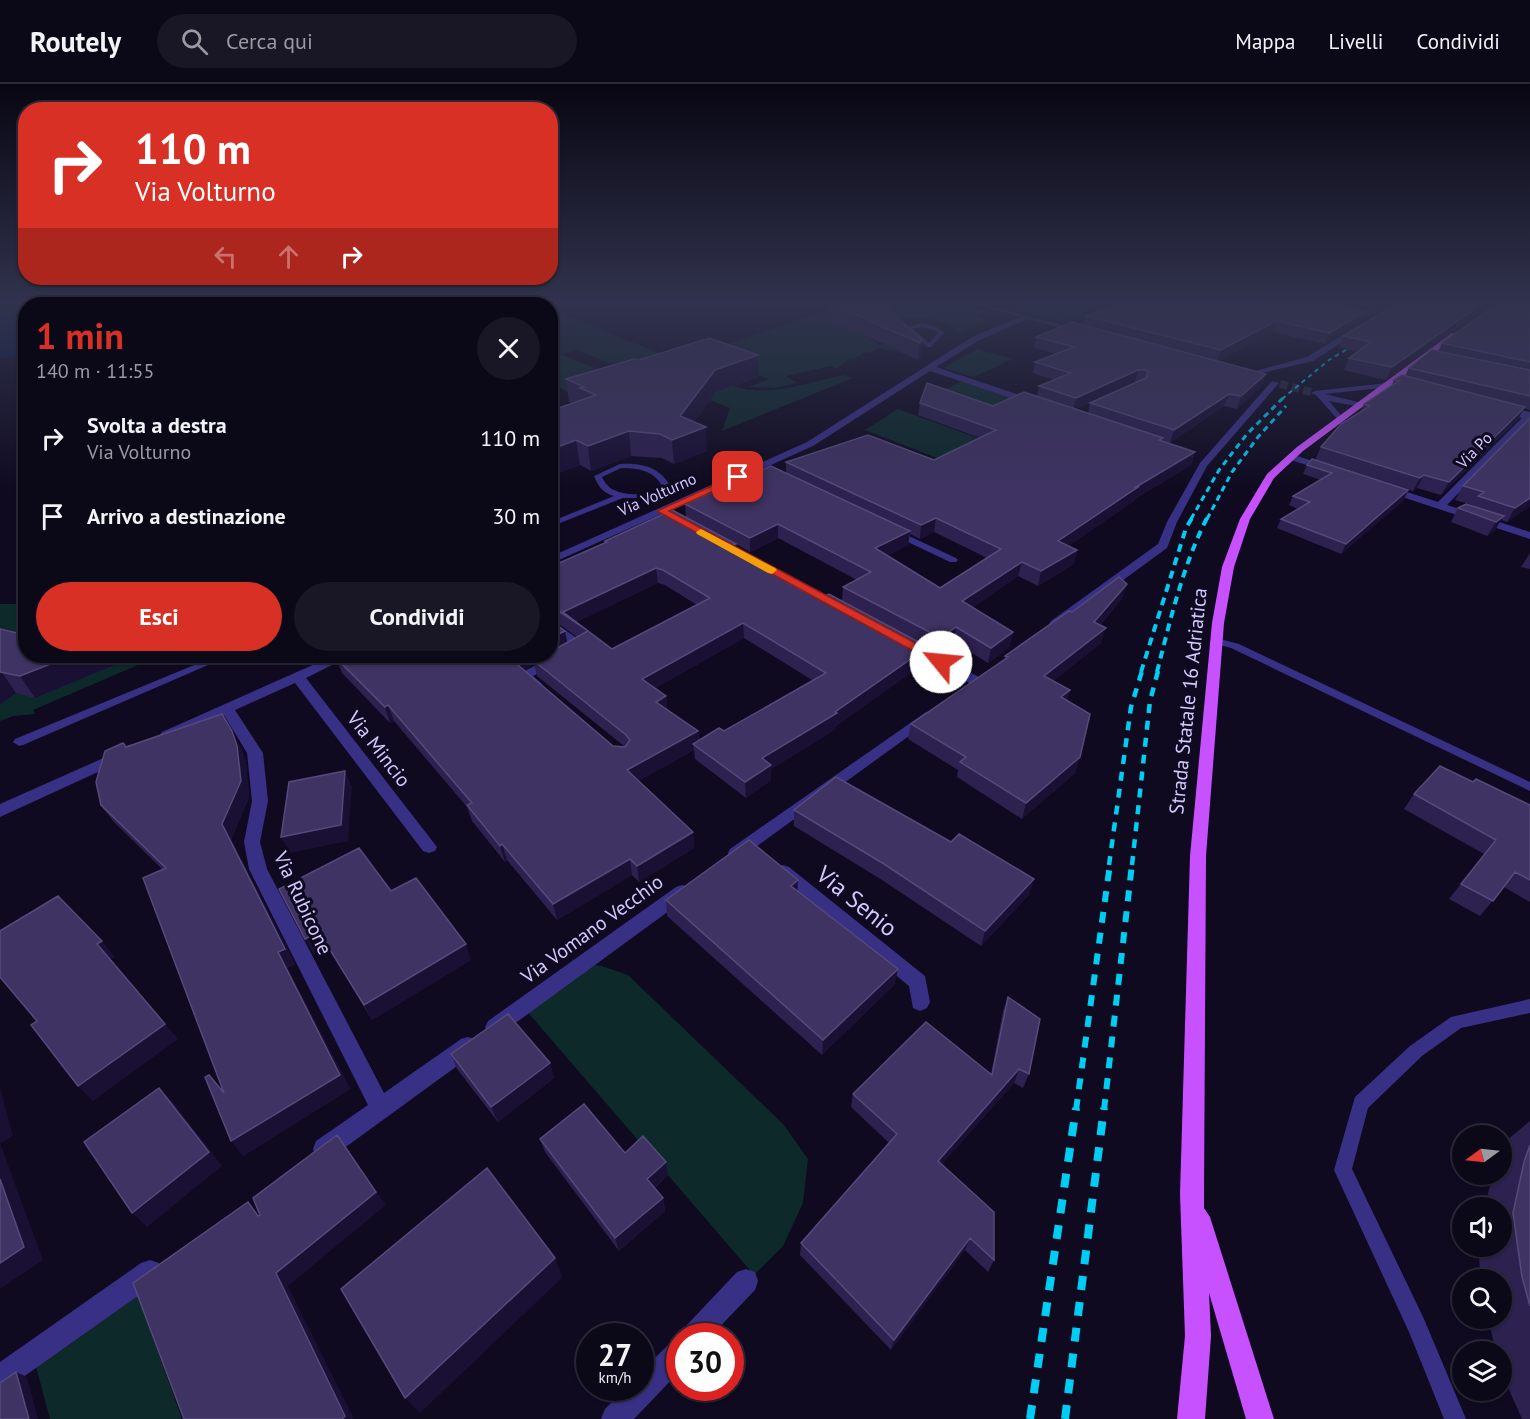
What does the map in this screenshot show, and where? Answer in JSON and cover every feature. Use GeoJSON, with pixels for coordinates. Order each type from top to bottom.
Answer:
{"type":"FeatureCollection","features":[{"type":"Feature","properties":{"kind":"main road","name":"Strada Statale 16 Adriatica"},"geometry":{"type":"LineString","coordinates":[[1191,1419],[1198,1336],[1192,1194],[1198,856],[1216,640],[1228,567],[1245,519],[1270,476],[1291,457],[1415,365]]}},
{"type":"Feature","properties":{"kind":"main road","name":"Strada Statale 16 Adriatica"},"geometry":{"type":"LineString","coordinates":[[1192,1194],[1260,1419]]}},
{"type":"Feature","properties":{"kind":"street","name":"Via Volturno"},"geometry":{"type":"LineString","coordinates":[[558,558],[670,511],[810,444],[934,365]]}},
{"type":"Feature","properties":{"kind":"street"},"geometry":{"type":"LineString","coordinates":[[1245,375],[1284,365]]}},
{"type":"Feature","properties":{"kind":"street"},"geometry":{"type":"LineString","coordinates":[[930,368],[1042,405]]}},
{"type":"Feature","properties":{"kind":"street"},"geometry":{"type":"LineString","coordinates":[[1041,633],[1163,546],[1172,522],[1203,460],[1278,383],[1234,372]]}},
{"type":"Feature","properties":{"kind":"street"},"geometry":{"type":"LineString","coordinates":[[1322,394],[1390,383],[1404,384]]}},
{"type":"Feature","properties":{"kind":"street"},"geometry":{"type":"LineString","coordinates":[[1322,394],[1344,402],[1362,404]]}},
{"type":"Feature","properties":{"kind":"street"},"geometry":{"type":"LineString","coordinates":[[1322,394],[1340,420]]}},
{"type":"Feature","properties":{"kind":"street"},"geometry":{"type":"LineString","coordinates":[[1494,408],[1529,416]]}},
{"type":"Feature","properties":{"kind":"street","name":"Via Po"},"geometry":{"type":"LineString","coordinates":[[1440,506],[1529,416]]}},
{"type":"Feature","properties":{"kind":"street"},"geometry":{"type":"LineString","coordinates":[[1291,457],[1334,471]]}},
{"type":"Feature","properties":{"kind":"street"},"geometry":{"type":"LineString","coordinates":[[1376,485],[1530,536]]}},
{"type":"Feature","properties":{"kind":"street"},"geometry":{"type":"LineString","coordinates":[[712,538],[846,611]]}},
{"type":"Feature","properties":{"kind":"street"},"geometry":{"type":"LineString","coordinates":[[558,630],[581,647],[558,658]]}},
{"type":"Feature","properties":{"kind":"street"},"geometry":{"type":"LineString","coordinates":[[898,639],[976,681]]}},
{"type":"Feature","properties":{"kind":"street"},"geometry":{"type":"LineString","coordinates":[[151,742],[327,663]]}},
{"type":"Feature","properties":{"kind":"street"},"geometry":{"type":"LineString","coordinates":[[548,663],[524,675],[550,697]]}},
{"type":"Feature","properties":{"kind":"street"},"geometry":{"type":"LineString","coordinates":[[958,693],[994,667]]}},
{"type":"Feature","properties":{"kind":"street","name":"Via Mincio"},"geometry":{"type":"LineString","coordinates":[[297,676],[429,847]]}},
{"type":"Feature","properties":{"kind":"street"},"geometry":{"type":"LineString","coordinates":[[721,864],[940,706]]}},
{"type":"Feature","properties":{"kind":"street","name":"Via Rubicone"},"geometry":{"type":"LineString","coordinates":[[227,708],[255,753],[260,801],[252,842],[258,869],[381,1109]]}},
{"type":"Feature","properties":{"kind":"street"},"geometry":{"type":"LineString","coordinates":[[0,811],[129,752]]}},
{"type":"Feature","properties":{"kind":"street","name":"Via Senio"},"geometry":{"type":"LineString","coordinates":[[748,844],[918,982],[920,1002]]}},
{"type":"Feature","properties":{"kind":"street","name":"Via Vomano Vecchio"},"geometry":{"type":"LineString","coordinates":[[312,1157],[694,884]]}},
{"type":"Feature","properties":{"kind":"street"},"geometry":{"type":"LineString","coordinates":[[0,1378],[166,1261]]}},
{"type":"Feature","properties":{"kind":"street"},"geometry":{"type":"LineString","coordinates":[[706,1323],[746,1281]]}},
{"type":"Feature","properties":{"kind":"street"},"geometry":{"type":"LineString","coordinates":[[615,1419],[666,1366]]}},
{"type":"Feature","properties":{"kind":"lane"},"geometry":{"type":"LineString","coordinates":[[628,465],[656,472],[665,484],[658,496],[622,496],[608,491],[601,485],[598,476],[620,466],[628,465]]}},
{"type":"Feature","properties":{"kind":"lane"},"geometry":{"type":"LineString","coordinates":[[558,522],[622,496]]}},
{"type":"Feature","properties":{"kind":"lane"},"geometry":{"type":"LineString","coordinates":[[658,496],[670,511]]}},
{"type":"Feature","properties":{"kind":"lane"},"geometry":{"type":"LineString","coordinates":[[889,530],[953,560]]}},
{"type":"Feature","properties":{"kind":"lane"},"geometry":{"type":"LineString","coordinates":[[1216,640],[1235,646],[1530,787]]}},
{"type":"Feature","properties":{"kind":"lane"},"geometry":{"type":"LineString","coordinates":[[19,742],[207,663]]}},
{"type":"Feature","properties":{"kind":"lane"},"geometry":{"type":"LineString","coordinates":[[1455,1419],[1417,1326],[1343,1170],[1361,1103],[1416,1051],[1458,1022],[1530,1006]]}},
{"type":"Feature","properties":{"kind":"green space"},"geometry":{"type":"Polygon","coordinates":[[[558,365],[588,365],[623,379],[574,395],[558,387],[558,365]]]}},
{"type":"Feature","properties":{"kind":"green space"},"geometry":{"type":"Polygon","coordinates":[[[616,365],[662,365],[638,374],[616,365]]]}},
{"type":"Feature","properties":{"kind":"green space"},"geometry":{"type":"Polygon","coordinates":[[[682,365],[841,365],[836,369],[831,366],[786,376],[797,383],[774,388],[749,387],[769,379],[747,371],[734,386],[747,390],[790,388],[844,375],[853,378],[722,431],[730,408],[662,381],[682,365]]]}},
{"type":"Feature","properties":{"kind":"green space"},"geometry":{"type":"Polygon","coordinates":[[[948,365],[999,365],[974,377],[943,368],[948,365]]]}},
{"type":"Feature","properties":{"kind":"green space"},"geometry":{"type":"Polygon","coordinates":[[[963,381],[1012,398],[979,412],[932,395],[963,381]]]}},
{"type":"Feature","properties":{"kind":"green space"},"geometry":{"type":"Polygon","coordinates":[[[898,409],[994,444],[950,463],[865,430],[898,409]]]}},
{"type":"Feature","properties":{"kind":"green space"},"geometry":{"type":"Polygon","coordinates":[[[0,604],[18,604],[18,663],[143,663],[33,710],[35,714],[13,716],[0,721],[0,604]]]}},
{"type":"Feature","properties":{"kind":"green space"},"geometry":{"type":"Polygon","coordinates":[[[586,964],[602,966],[628,975],[783,1124],[808,1159],[803,1203],[783,1246],[754,1275],[525,1009],[586,964]]]}},
{"type":"Feature","properties":{"kind":"green space"},"geometry":{"type":"Polygon","coordinates":[[[136,1291],[182,1419],[50,1419],[35,1363],[136,1291]]]}},
{"type":"Feature","properties":{"kind":"building"},"geometry":{"type":"Polygon","coordinates":[[[613,365],[728,365],[715,370],[680,416],[706,427],[672,440],[660,434],[629,431],[588,446],[576,440],[558,447],[558,408],[596,395],[566,379],[613,365]]]}},
{"type":"Feature","properties":{"kind":"building"},"geometry":{"type":"Polygon","coordinates":[[[1046,365],[1234,365],[1266,374],[1241,396],[1229,394],[1174,430],[1090,403],[1146,378],[1148,372],[1145,370],[1138,370],[1076,398],[1039,386],[1071,373],[1046,365]]]}},
{"type":"Feature","properties":{"kind":"building"},"geometry":{"type":"Polygon","coordinates":[[[1412,365],[1507,365],[1530,370],[1530,396],[1409,368],[1412,365]]]}},
{"type":"Feature","properties":{"kind":"building"},"geometry":{"type":"Polygon","coordinates":[[[1402,375],[1525,407],[1449,482],[1424,475],[1420,478],[1321,447],[1341,424],[1370,406],[1364,404],[1399,381],[1394,380],[1402,375]]]}},
{"type":"Feature","properties":{"kind":"building"},"geometry":{"type":"Polygon","coordinates":[[[927,383],[993,406],[1024,392],[1163,438],[1159,440],[1195,452],[1136,487],[1138,487],[1058,541],[1077,550],[1041,571],[1022,562],[962,601],[1013,632],[991,648],[956,627],[941,638],[843,587],[871,572],[778,524],[750,538],[685,504],[771,466],[910,531],[875,548],[940,588],[1001,549],[936,518],[921,525],[786,462],[868,435],[934,460],[996,430],[920,403],[927,383]]]}},
{"type":"Feature","properties":{"kind":"building"},"geometry":{"type":"Polygon","coordinates":[[[1530,418],[1530,498],[1515,508],[1478,496],[1484,492],[1463,486],[1530,418]]]}},
{"type":"Feature","properties":{"kind":"building"},"geometry":{"type":"Polygon","coordinates":[[[1312,459],[1408,490],[1346,544],[1281,519],[1310,502],[1293,496],[1332,473],[1307,465],[1312,459]]]}},
{"type":"Feature","properties":{"kind":"building"},"geometry":{"type":"Polygon","coordinates":[[[1466,504],[1504,516],[1496,522],[1458,508],[1466,504]]]}},
{"type":"Feature","properties":{"kind":"building"},"geometry":{"type":"Polygon","coordinates":[[[672,510],[736,544],[727,549],[807,593],[820,599],[829,594],[928,647],[835,712],[837,713],[762,758],[771,765],[745,782],[693,744],[719,728],[724,731],[826,673],[743,623],[642,679],[666,696],[656,702],[698,731],[627,770],[693,832],[637,866],[630,859],[553,904],[502,844],[500,846],[467,805],[472,803],[388,705],[385,707],[341,663],[516,663],[613,746],[625,747],[630,740],[626,735],[536,663],[558,663],[558,648],[588,631],[558,610],[558,563],[607,542],[605,541],[672,510]],[[656,568],[563,612],[612,649],[710,598],[656,568]]]}},
{"type":"Feature","properties":{"kind":"building"},"geometry":{"type":"Polygon","coordinates":[[[1119,577],[1127,584],[1094,622],[1106,628],[1044,676],[1070,690],[1061,697],[1090,714],[1080,757],[1026,803],[960,762],[966,757],[911,724],[1008,657],[1005,656],[1069,611],[1072,612],[1119,577]]]}},
{"type":"Feature","properties":{"kind":"building"},"geometry":{"type":"Polygon","coordinates":[[[558,626],[565,631],[558,634],[558,626]]]}},
{"type":"Feature","properties":{"kind":"building"},"geometry":{"type":"Polygon","coordinates":[[[0,629],[18,633],[18,663],[53,663],[20,676],[0,672],[0,629]]]}},
{"type":"Feature","properties":{"kind":"building"},"geometry":{"type":"Polygon","coordinates":[[[222,714],[232,731],[237,746],[241,781],[222,824],[285,949],[278,952],[340,1075],[231,1141],[205,1077],[209,1075],[224,1093],[143,878],[166,868],[101,805],[96,782],[105,751],[123,743],[126,747],[222,714]]]}},
{"type":"Feature","properties":{"kind":"building"},"geometry":{"type":"Polygon","coordinates":[[[1440,766],[1473,782],[1476,779],[1530,805],[1530,880],[1515,872],[1493,901],[1461,884],[1496,840],[1414,794],[1440,766]]]}},
{"type":"Feature","properties":{"kind":"building"},"geometry":{"type":"Polygon","coordinates":[[[345,771],[341,825],[281,837],[289,782],[345,771]]]}},
{"type":"Feature","properties":{"kind":"building"},"geometry":{"type":"Polygon","coordinates":[[[836,777],[951,842],[959,834],[1034,879],[985,931],[884,864],[794,810],[836,777]]]}},
{"type":"Feature","properties":{"kind":"building"},"geometry":{"type":"Polygon","coordinates":[[[749,840],[798,880],[791,886],[898,969],[823,1040],[666,900],[749,840]]]}},
{"type":"Feature","properties":{"kind":"building"},"geometry":{"type":"Polygon","coordinates":[[[359,848],[391,891],[416,878],[466,944],[364,1005],[319,932],[305,939],[279,889],[359,848]]]}},
{"type":"Feature","properties":{"kind":"building"},"geometry":{"type":"Polygon","coordinates":[[[58,896],[102,941],[97,944],[165,1024],[78,1086],[31,1025],[37,1021],[0,977],[0,931],[58,896]]]}},
{"type":"Feature","properties":{"kind":"building"},"geometry":{"type":"Polygon","coordinates":[[[1008,997],[1040,1019],[1029,1074],[1019,1069],[938,1161],[994,1212],[994,1260],[970,1238],[894,1340],[801,1243],[897,1134],[853,1094],[926,1022],[992,1075],[1008,997]]]}},
{"type":"Feature","properties":{"kind":"building"},"geometry":{"type":"Polygon","coordinates":[[[508,1014],[550,1063],[491,1107],[451,1054],[508,1014]]]}},
{"type":"Feature","properties":{"kind":"building"},"geometry":{"type":"Polygon","coordinates":[[[159,1088],[209,1152],[132,1213],[84,1142],[159,1088]]]}},
{"type":"Feature","properties":{"kind":"building"},"geometry":{"type":"Polygon","coordinates":[[[584,1104],[625,1153],[643,1136],[666,1162],[647,1179],[663,1198],[615,1238],[540,1139],[584,1104]]]}},
{"type":"Feature","properties":{"kind":"building"},"geometry":{"type":"Polygon","coordinates":[[[337,1135],[376,1192],[276,1273],[345,1416],[342,1419],[184,1419],[133,1283],[248,1202],[258,1216],[260,1215],[253,1198],[337,1135]]]}},
{"type":"Feature","properties":{"kind":"building"},"geometry":{"type":"Polygon","coordinates":[[[1530,1145],[1530,1306],[1522,1277],[1513,1213],[1530,1145]]]}},
{"type":"Feature","properties":{"kind":"building"},"geometry":{"type":"Polygon","coordinates":[[[487,1168],[555,1258],[405,1398],[341,1289],[487,1168]]]}},
{"type":"Feature","properties":{"kind":"building"},"geometry":{"type":"Polygon","coordinates":[[[0,1179],[24,1247],[0,1263],[0,1179]]]}},
{"type":"Feature","properties":{"kind":"building"},"geometry":{"type":"Polygon","coordinates":[[[16,1372],[29,1419],[0,1419],[0,1383],[16,1372]]]}},
{"type":"Feature","properties":{"kind":"tunnel"},"geometry":{"type":"LineString","coordinates":[[1280,384],[1315,393]]}},
{"type":"Feature","properties":{"kind":"railway"},"geometry":{"type":"LineString","coordinates":[[1282,399],[1323,365]]}},
{"type":"Feature","properties":{"kind":"railway"},"geometry":{"type":"LineString","coordinates":[[1191,519],[1219,470],[1247,434],[1282,399]]}},
{"type":"Feature","properties":{"kind":"railway"},"geometry":{"type":"LineString","coordinates":[[1207,519],[1232,472],[1258,437],[1286,406]]}},
{"type":"Feature","properties":{"kind":"railway"},"geometry":{"type":"LineString","coordinates":[[1141,672],[1186,528],[1192,518]]}},
{"type":"Feature","properties":{"kind":"railway"},"geometry":{"type":"LineString","coordinates":[[1157,672],[1184,574],[1207,518]]}},
{"type":"Feature","properties":{"kind":"railway"},"geometry":{"type":"LineString","coordinates":[[1109,865],[1131,707],[1142,671]]}},
{"type":"Feature","properties":{"kind":"railway"},"geometry":{"type":"LineString","coordinates":[[1132,865],[1150,701],[1158,671]]}},
{"type":"Feature","properties":{"kind":"railway"},"geometry":{"type":"LineString","coordinates":[[1076,1110],[1110,864]]}},
{"type":"Feature","properties":{"kind":"railway"},"geometry":{"type":"LineString","coordinates":[[1104,1110],[1132,864]]}},
{"type":"Feature","properties":{"kind":"railway"},"geometry":{"type":"LineString","coordinates":[[1030,1419],[1076,1108]]}},
{"type":"Feature","properties":{"kind":"railway"},"geometry":{"type":"LineString","coordinates":[[1065,1419],[1104,1108]]}},
{"type":"Feature","properties":{"kind":"slow traffic"},"geometry":{"type":"LineString","coordinates":[[701,532],[772,570]]}},
{"type":"Feature","properties":{"kind":"route"},"geometry":{"type":"LineString","coordinates":[[738,477],[662,511],[941,662]]}}]}
